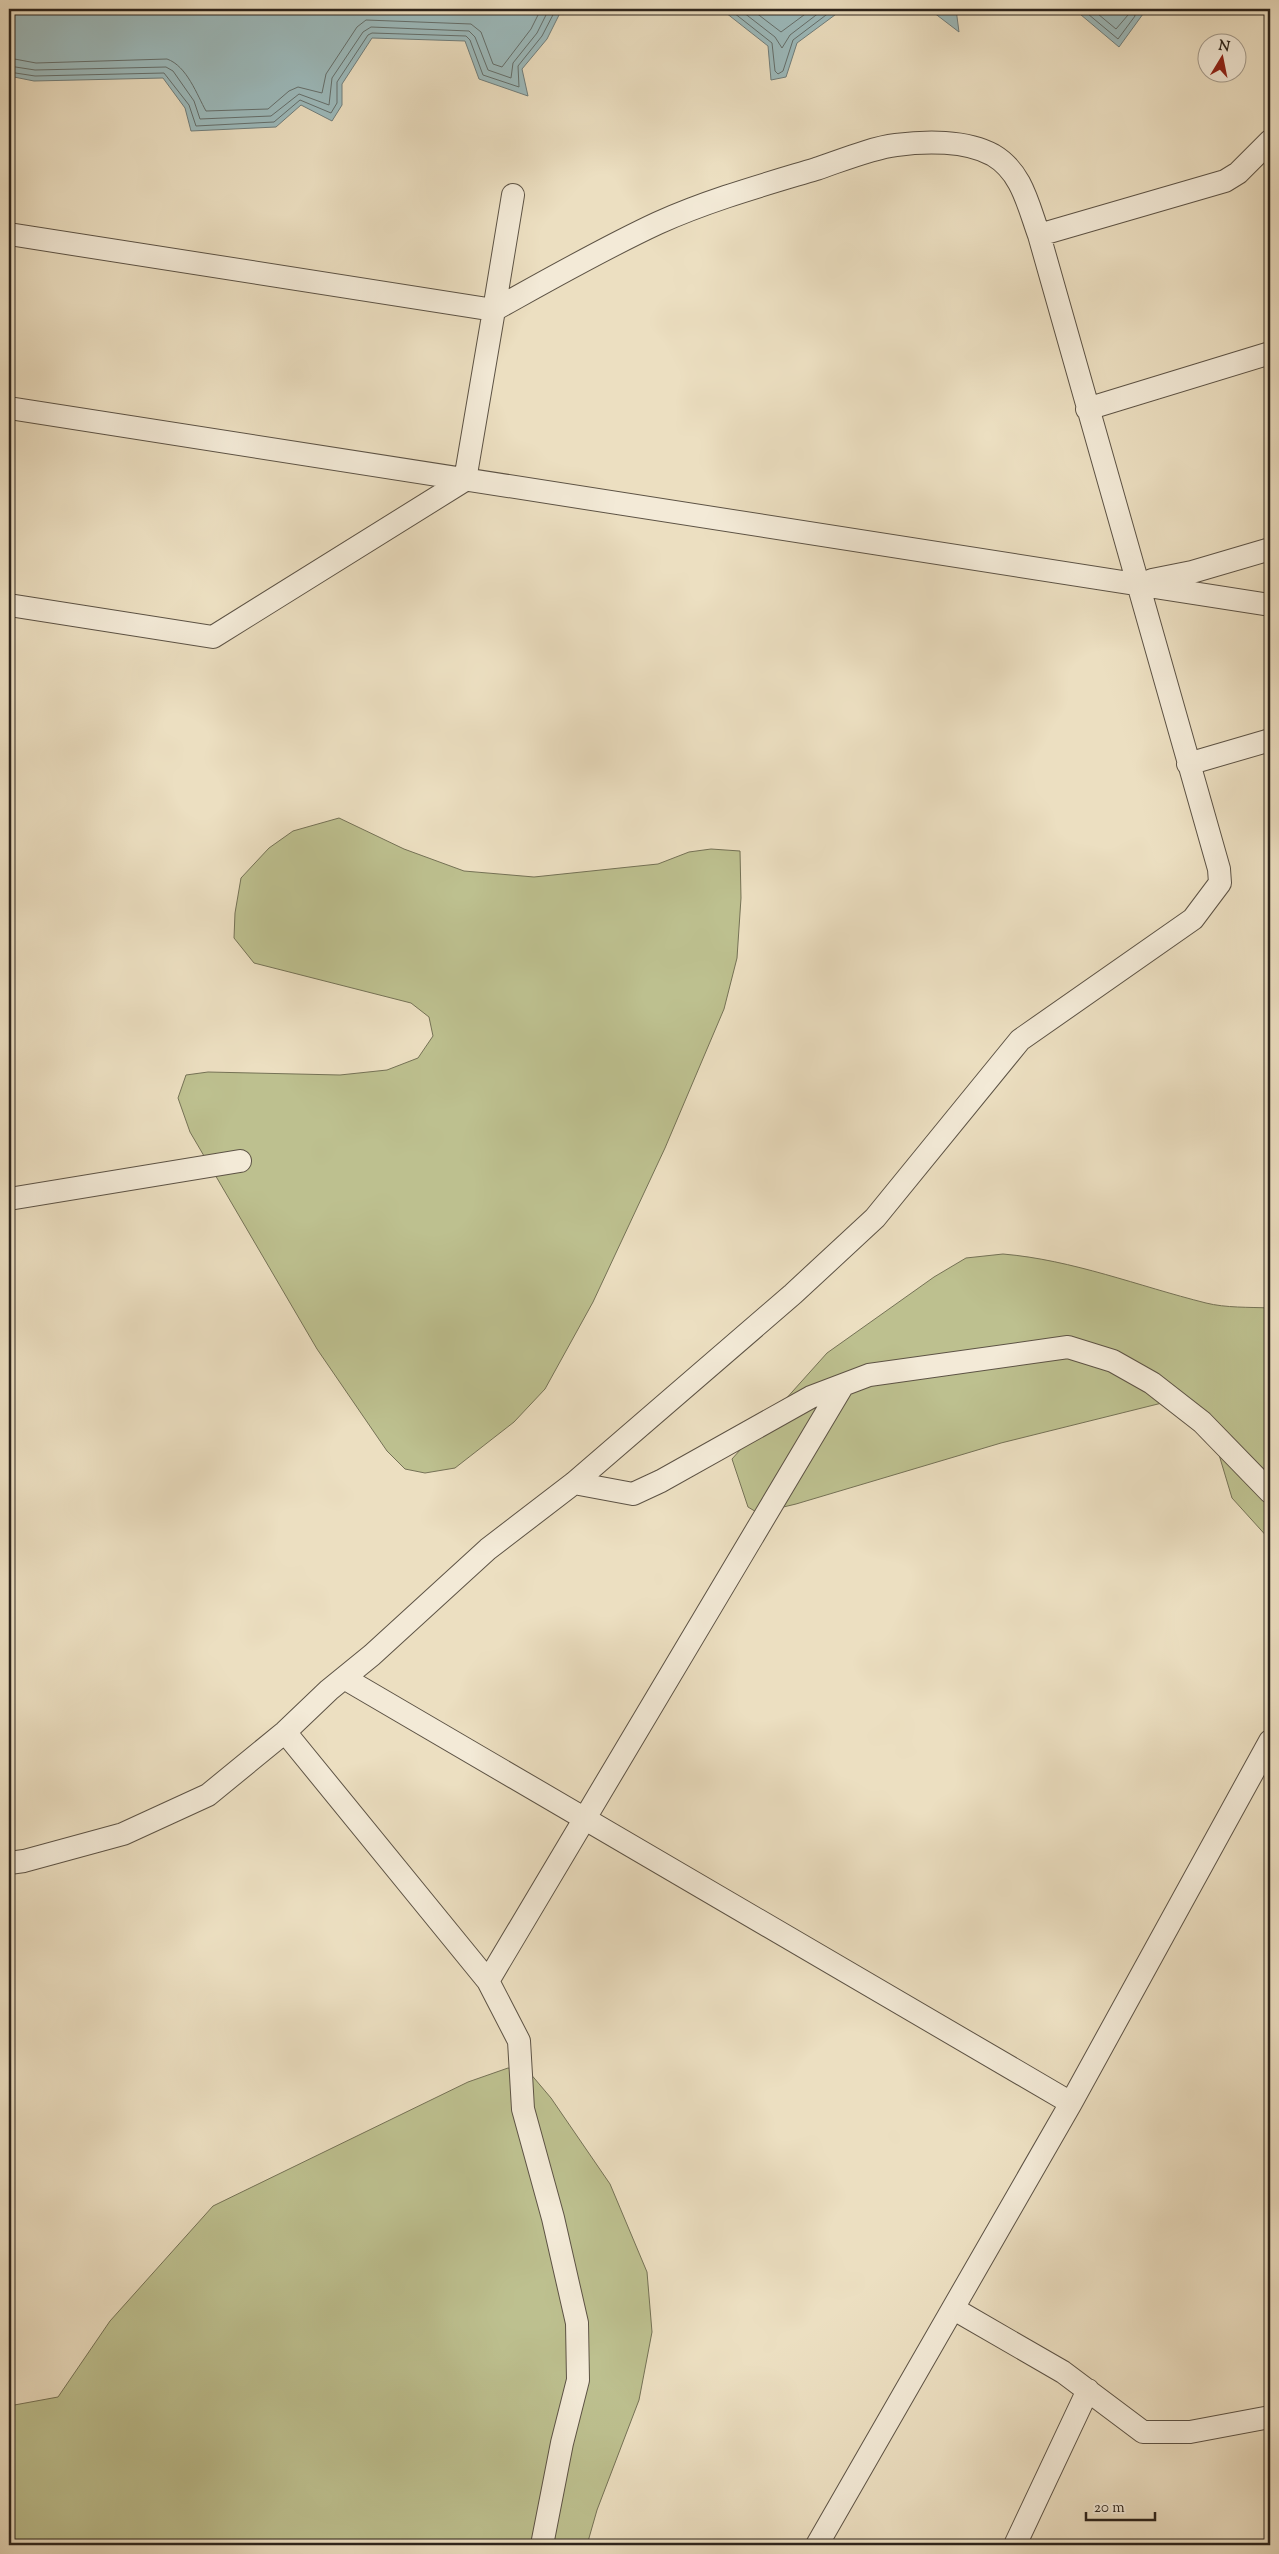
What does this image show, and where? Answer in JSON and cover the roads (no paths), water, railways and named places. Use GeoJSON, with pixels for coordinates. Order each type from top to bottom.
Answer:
{"type":"FeatureCollection","features":[{"type":"Feature","properties":{"kind":"street"},"geometry":{"type":"LineString","coordinates":[[1039,235],[1225,181],[1238,173],[1270,140]]}},
{"type":"Feature","properties":{"kind":"street"},"geometry":{"type":"LineString","coordinates":[[9,234],[494,310],[659,222],[707,203],[894,145],[950,144],[976,148],[992,155],[1008,167],[1021,184],[1039,235],[1136,583],[1219,869],[1220,883],[1194,919],[1020,1040],[875,1218],[793,1294],[574,1483],[488,1549],[285,1732],[208,1795],[123,1834],[24,1861],[9,1863]]}},
{"type":"Feature","properties":{"kind":"street"},"geometry":{"type":"LineString","coordinates":[[9,605],[213,637],[465,480],[513,195]]}},
{"type":"Feature","properties":{"kind":"street"},"geometry":{"type":"LineString","coordinates":[[1087,410],[1270,353]]}},
{"type":"Feature","properties":{"kind":"street"},"geometry":{"type":"LineString","coordinates":[[9,408],[1270,605]]}},
{"type":"Feature","properties":{"kind":"street"},"geometry":{"type":"LineString","coordinates":[[1136,583],[1192,572],[1270,549]]}},
{"type":"Feature","properties":{"kind":"street"},"geometry":{"type":"LineString","coordinates":[[1188,764],[1270,740]]}},
{"type":"Feature","properties":{"kind":"street"},"geometry":{"type":"LineString","coordinates":[[9,1199],[240,1161]]}},
{"type":"Feature","properties":{"kind":"street"},"geometry":{"type":"LineString","coordinates":[[574,1483],[633,1494],[661,1481],[810,1397],[869,1374],[1068,1347],[1113,1361],[1152,1383],[1202,1422],[1270,1492]]}},
{"type":"Feature","properties":{"kind":"street"},"geometry":{"type":"LineString","coordinates":[[488,1981],[587,1818],[843,1385]]}},
{"type":"Feature","properties":{"kind":"street"},"geometry":{"type":"LineString","coordinates":[[344,1678],[587,1818],[1071,2103]]}},
{"type":"Feature","properties":{"kind":"street"},"geometry":{"type":"LineString","coordinates":[[285,1732],[488,1981],[519,2041],[523,2109],[577,2323],[578,2380],[562,2444],[542,2545]]}},
{"type":"Feature","properties":{"kind":"street"},"geometry":{"type":"LineString","coordinates":[[817,2545],[1071,2103],[1270,1741]]}},
{"type":"Feature","properties":{"kind":"street"},"geometry":{"type":"LineString","coordinates":[[954,2309],[1063,2372],[1143,2432],[1190,2432],[1270,2417]]}},
{"type":"Feature","properties":{"kind":"street"},"geometry":{"type":"LineString","coordinates":[[1015,2545],[1088,2390]]}},
{"type":"Feature","properties":{"kind":"water"},"geometry":{"type":"Polygon","coordinates":[[[9,9],[562,9],[547,39],[522,69],[528,96],[479,79],[465,41],[372,38],[342,84],[342,105],[332,121],[301,105],[276,127],[191,131],[185,108],[163,78],[34,81],[9,76],[9,9]]]}},
{"type":"Feature","properties":{"kind":"water"},"geometry":{"type":"Polygon","coordinates":[[[721,9],[843,9],[797,43],[786,77],[771,80],[768,46],[721,9]]]}},
{"type":"Feature","properties":{"kind":"water"},"geometry":{"type":"Polygon","coordinates":[[[929,9],[956,9],[959,32],[929,9]]]}},
{"type":"Feature","properties":{"kind":"water"},"geometry":{"type":"Polygon","coordinates":[[[1074,9],[1137,9],[1143,14],[1119,47],[1074,9]]]}}]}
